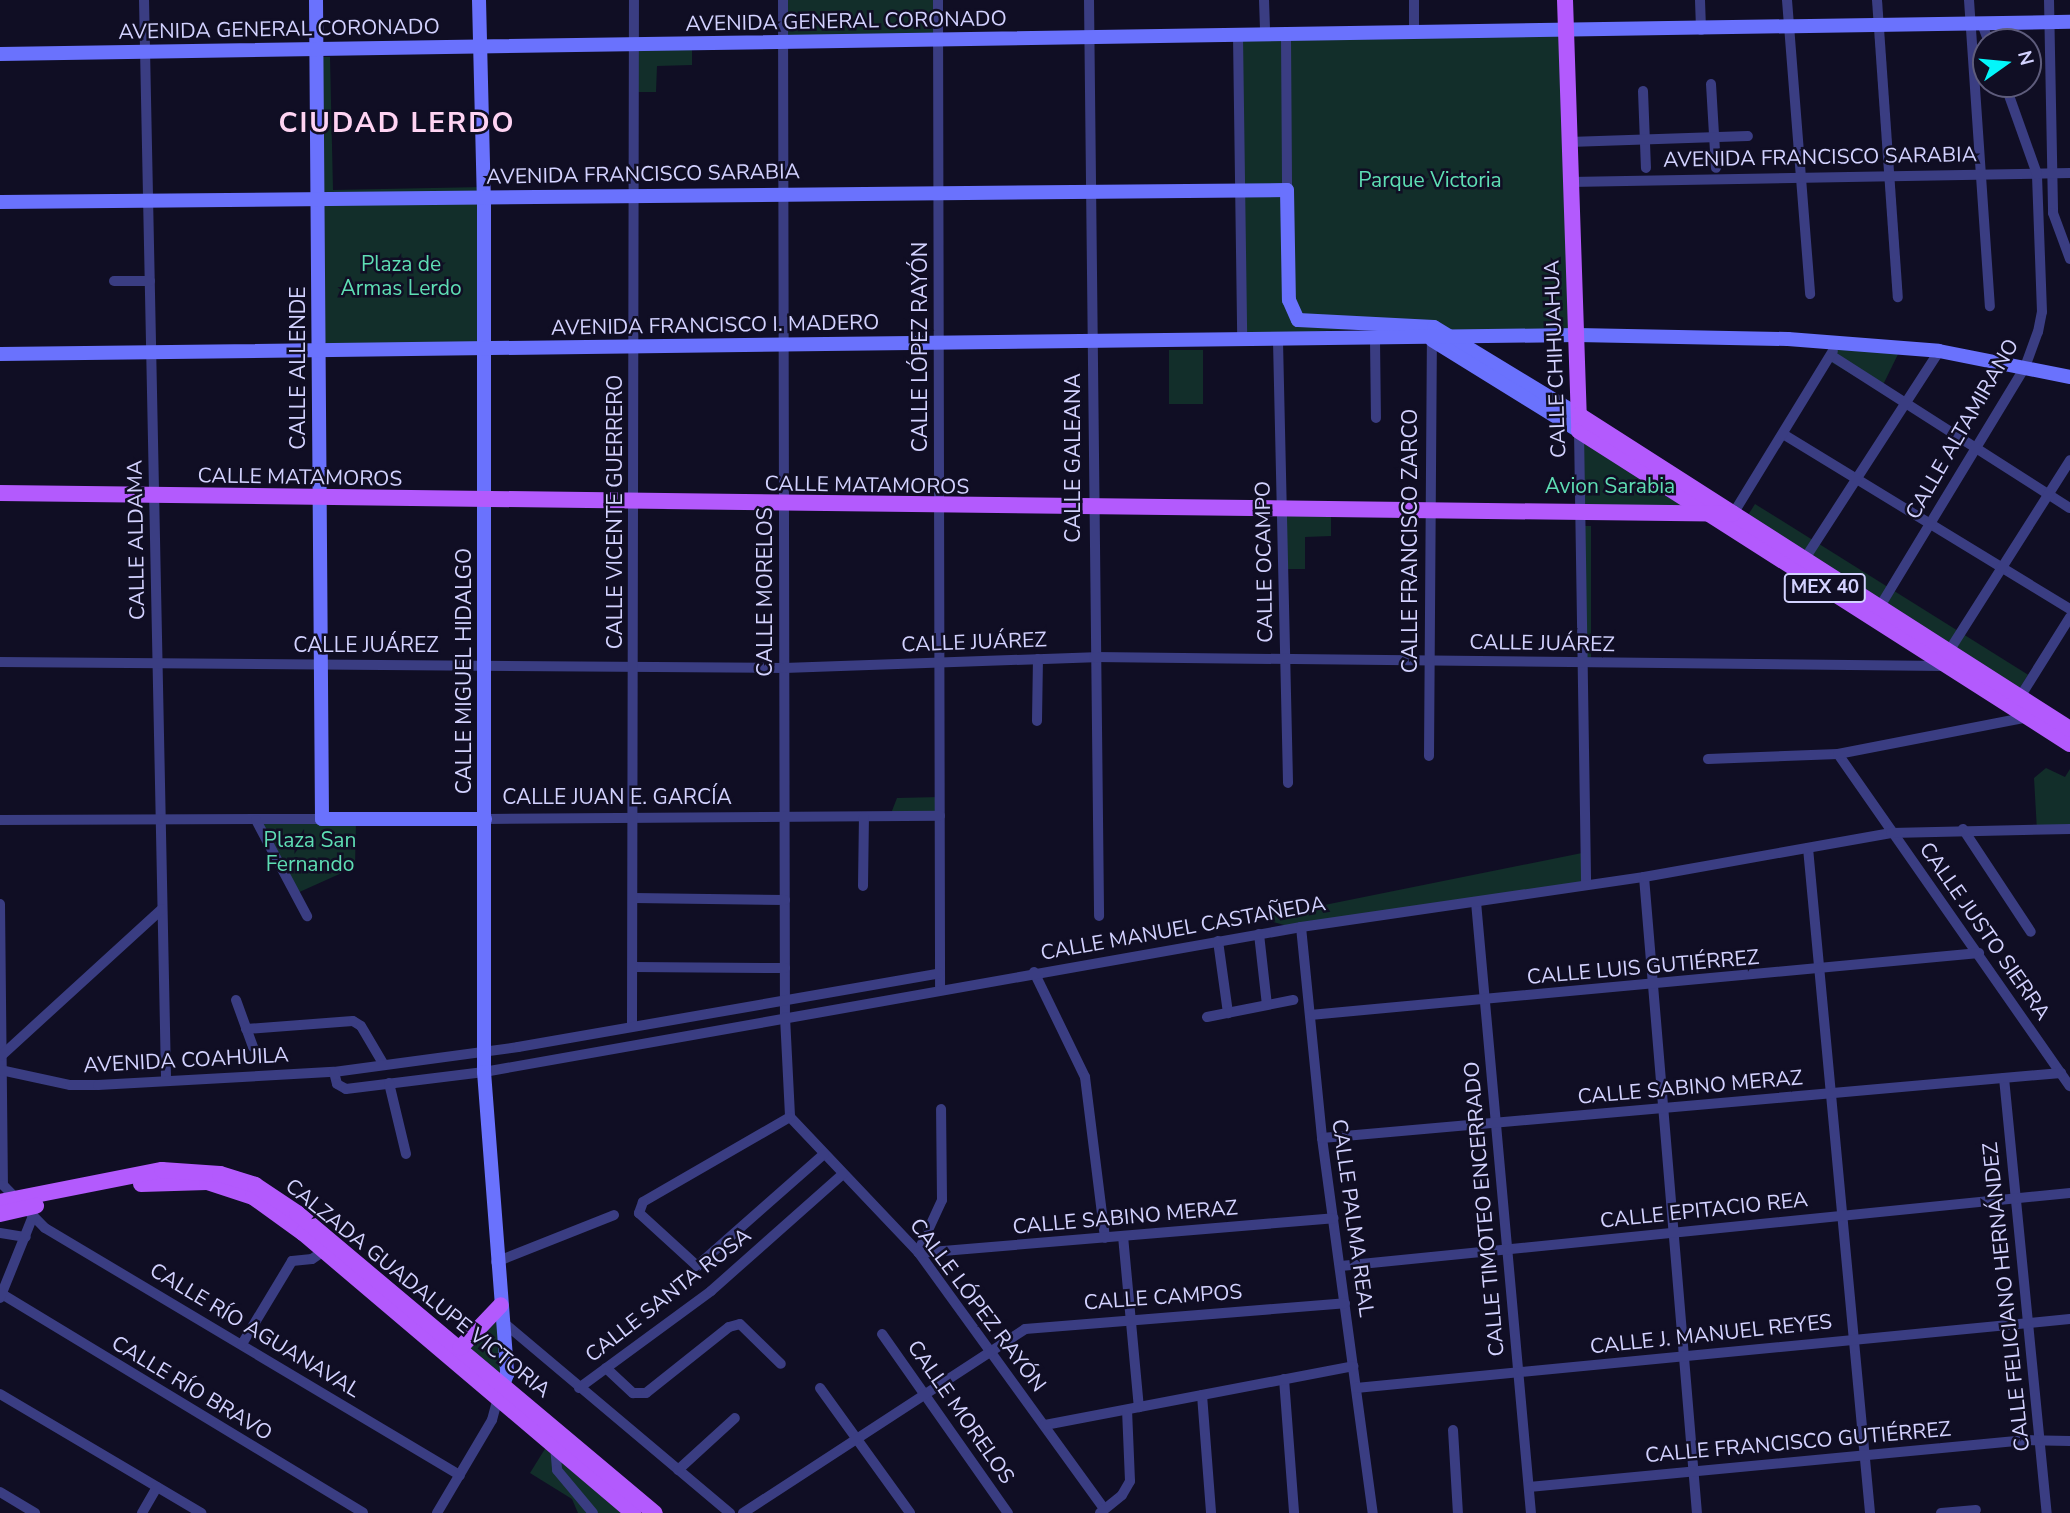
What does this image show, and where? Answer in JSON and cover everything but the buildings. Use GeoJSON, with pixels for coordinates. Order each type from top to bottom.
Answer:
{"type":"FeatureCollection","features":[{"type":"Feature","properties":{"kind":"main road","name":"CALLE ALLENDE"},"geometry":{"type":"LineString","coordinates":[[316,0],[322,819]]}},
{"type":"Feature","properties":{"kind":"main road","name":"CALLE MIGUEL HIDALGO"},"geometry":{"type":"LineString","coordinates":[[479,0],[484,198],[484,1072],[496,1262],[505,1341],[517,1381],[506,1396]]}},
{"type":"Feature","properties":{"kind":"main road","name":"CALLE CHIHUAHUA"},"geometry":{"type":"LineString","coordinates":[[1565,0],[1579,423]]}},
{"type":"Feature","properties":{"kind":"main road","name":"AVENIDA GENERAL CORONADO"},"geometry":{"type":"LineString","coordinates":[[0,54],[1089,37],[1286,37],[2070,22]]}},
{"type":"Feature","properties":{"kind":"main road","name":"AVENIDA FRANCISCO SARABIA"},"geometry":{"type":"LineString","coordinates":[[0,202],[1287,190]]}},
{"type":"Feature","properties":{"kind":"main road","name":"MEX 40"},"geometry":{"type":"LineString","coordinates":[[1287,190],[1289,300],[1298,320],[1458,338],[1711,516],[2070,729]]}},
{"type":"Feature","properties":{"kind":"main road","name":"MEX 40"},"geometry":{"type":"LineString","coordinates":[[1432,333],[1579,423],[1616,442],[1879,608],[2028,717],[2070,744]]}},
{"type":"Feature","properties":{"kind":"main road","name":"AVENIDA FRANCISCO I. MADERO"},"geometry":{"type":"LineString","coordinates":[[0,354],[1375,340],[1432,333]]}},
{"type":"Feature","properties":{"kind":"main road"},"geometry":{"type":"LineString","coordinates":[[1458,338],[1577,335],[1833,349],[1939,351],[2070,377]]}},
{"type":"Feature","properties":{"kind":"main road"},"geometry":{"type":"LineString","coordinates":[[1579,387],[1590,416],[1616,442]]}},
{"type":"Feature","properties":{"kind":"main road","name":"CALLE MATAMOROS"},"geometry":{"type":"LineString","coordinates":[[0,493],[1579,515],[1733,514]]}},
{"type":"Feature","properties":{"kind":"main road","name":"CALLE JUAN E. GARCÍA"},"geometry":{"type":"LineString","coordinates":[[322,819],[485,819]]}},
{"type":"Feature","properties":{"kind":"main road","name":"CALZADA GUADALUPE VICTORIA"},"geometry":{"type":"LineString","coordinates":[[0,1214],[19,1206],[162,1170],[207,1171],[239,1179],[297,1213],[460,1348],[555,1446],[633,1513]]}},
{"type":"Feature","properties":{"kind":"main road","name":"CALZADA GUADALUPE VICTORIA"},"geometry":{"type":"LineString","coordinates":[[19,1206],[153,1182],[207,1182],[253,1197],[655,1513]]}},
{"type":"Feature","properties":{"kind":"main road"},"geometry":{"type":"LineString","coordinates":[[460,1348],[502,1314]]}},
{"type":"Feature","properties":{"kind":"street","name":"CALLE ALDAMA"},"geometry":{"type":"LineString","coordinates":[[144,0],[166,1080]]}},
{"type":"Feature","properties":{"kind":"street","name":"CALLE VICENTE GUERRERO"},"geometry":{"type":"LineString","coordinates":[[632,1024],[634,0]]}},
{"type":"Feature","properties":{"kind":"street","name":"CALLE MORELOS"},"geometry":{"type":"LineString","coordinates":[[783,0],[785,1017]]}},
{"type":"Feature","properties":{"kind":"street","name":"CALLE LÓPEZ RAYÓN"},"geometry":{"type":"LineString","coordinates":[[939,0],[940,989]]}},
{"type":"Feature","properties":{"kind":"street","name":"CALLE GALEANA"},"geometry":{"type":"LineString","coordinates":[[1089,0],[1094,657],[1099,916]]}},
{"type":"Feature","properties":{"kind":"street"},"geometry":{"type":"LineString","coordinates":[[1265,0],[1265,35]]}},
{"type":"Feature","properties":{"kind":"street"},"geometry":{"type":"LineString","coordinates":[[1413,0],[1414,33]]}},
{"type":"Feature","properties":{"kind":"street"},"geometry":{"type":"LineString","coordinates":[[1700,0],[1701,30]]}},
{"type":"Feature","properties":{"kind":"street"},"geometry":{"type":"LineString","coordinates":[[1787,0],[1810,294]]}},
{"type":"Feature","properties":{"kind":"street"},"geometry":{"type":"LineString","coordinates":[[1877,0],[1898,297]]}},
{"type":"Feature","properties":{"kind":"street"},"geometry":{"type":"LineString","coordinates":[[1969,0],[1980,28]]}},
{"type":"Feature","properties":{"kind":"street"},"geometry":{"type":"LineString","coordinates":[[2049,0],[2053,213],[2070,259]]}},
{"type":"Feature","properties":{"kind":"street"},"geometry":{"type":"LineString","coordinates":[[1977,24],[1981,175],[1990,306]]}},
{"type":"Feature","properties":{"kind":"street"},"geometry":{"type":"LineString","coordinates":[[1238,36],[1241,341]]}},
{"type":"Feature","properties":{"kind":"street"},"geometry":{"type":"LineString","coordinates":[[1286,37],[1287,190]]}},
{"type":"Feature","properties":{"kind":"street"},"geometry":{"type":"LineString","coordinates":[[1711,84],[1716,169]]}},
{"type":"Feature","properties":{"kind":"street"},"geometry":{"type":"LineString","coordinates":[[1643,91],[1646,168]]}},
{"type":"Feature","properties":{"kind":"street","name":"CALLE ALTAMIRANO"},"geometry":{"type":"LineString","coordinates":[[1879,608],[2025,367],[2042,312],[2037,174],[2010,98]]}},
{"type":"Feature","properties":{"kind":"street"},"geometry":{"type":"LineString","coordinates":[[1569,142],[1748,136]]}},
{"type":"Feature","properties":{"kind":"street","name":"AVENIDA FRANCISCO SARABIA"},"geometry":{"type":"LineString","coordinates":[[1570,182],[2070,173]]}},
{"type":"Feature","properties":{"kind":"street"},"geometry":{"type":"LineString","coordinates":[[114,281],[150,281]]}},
{"type":"Feature","properties":{"kind":"street","name":"CALLE FRANCISCO ZARCO"},"geometry":{"type":"LineString","coordinates":[[1429,756],[1432,333]]}},
{"type":"Feature","properties":{"kind":"street"},"geometry":{"type":"LineString","coordinates":[[1375,340],[1376,418]]}},
{"type":"Feature","properties":{"kind":"street","name":"CALLE OCAMPO"},"geometry":{"type":"LineString","coordinates":[[1278,341],[1288,783]]}},
{"type":"Feature","properties":{"kind":"street"},"geometry":{"type":"LineString","coordinates":[[1733,514],[1833,349],[1907,403],[2070,508]]}},
{"type":"Feature","properties":{"kind":"street"},"geometry":{"type":"LineString","coordinates":[[1804,560],[1939,351]]}},
{"type":"Feature","properties":{"kind":"street","name":"CALLE CHIHUAHUA"},"geometry":{"type":"LineString","coordinates":[[1579,423],[1586,884]]}},
{"type":"Feature","properties":{"kind":"street"},"geometry":{"type":"LineString","coordinates":[[1783,434],[2070,609]]}},
{"type":"Feature","properties":{"kind":"street"},"geometry":{"type":"LineString","coordinates":[[1949,659],[2002,566],[2070,460]]}},
{"type":"Feature","properties":{"kind":"street"},"geometry":{"type":"LineString","coordinates":[[2020,697],[2070,617]]}},
{"type":"Feature","properties":{"kind":"street","name":"CALLE JUÁREZ"},"geometry":{"type":"LineString","coordinates":[[0,662],[785,668],[1094,657],[1583,663],[1949,659]]}},
{"type":"Feature","properties":{"kind":"street"},"geometry":{"type":"LineString","coordinates":[[1037,721],[1038,659]]}},
{"type":"Feature","properties":{"kind":"street"},"geometry":{"type":"LineString","coordinates":[[1708,760],[1838,754],[2028,717]]}},
{"type":"Feature","properties":{"kind":"street","name":"CALLE JUSTO SIERRA"},"geometry":{"type":"LineString","coordinates":[[1838,754],[2070,1086]]}},
{"type":"Feature","properties":{"kind":"street","name":"CALLE JUAN E. GARCÍA"},"geometry":{"type":"LineString","coordinates":[[485,819],[940,816]]}},
{"type":"Feature","properties":{"kind":"street"},"geometry":{"type":"LineString","coordinates":[[863,886],[864,817]]}},
{"type":"Feature","properties":{"kind":"street","name":"CALLE JUAN E. GARCÍA"},"geometry":{"type":"LineString","coordinates":[[0,820],[322,819]]}},
{"type":"Feature","properties":{"kind":"street"},"geometry":{"type":"LineString","coordinates":[[256,820],[307,916]]}},
{"type":"Feature","properties":{"kind":"street"},"geometry":{"type":"LineString","coordinates":[[1963,829],[2031,932]]}},
{"type":"Feature","properties":{"kind":"street","name":"CALLE MANUEL CASTAÑEDA"},"geometry":{"type":"LineString","coordinates":[[484,1072],[1301,926],[1644,877],[1891,833],[1963,829],[2070,830]]}},
{"type":"Feature","properties":{"kind":"street"},"geometry":{"type":"LineString","coordinates":[[1808,848],[1856,1339],[1870,1513]]}},
{"type":"Feature","properties":{"kind":"street"},"geometry":{"type":"LineString","coordinates":[[1644,877],[1697,1513]]}},
{"type":"Feature","properties":{"kind":"street"},"geometry":{"type":"LineString","coordinates":[[634,898],[785,900]]}},
{"type":"Feature","properties":{"kind":"street","name":"CALLE TIMOTEO ENCERRADO"},"geometry":{"type":"LineString","coordinates":[[1476,902],[1531,1513]]}},
{"type":"Feature","properties":{"kind":"street"},"geometry":{"type":"LineString","coordinates":[[0,905],[3,1185],[19,1206],[26,1237],[1,1296]]}},
{"type":"Feature","properties":{"kind":"street"},"geometry":{"type":"LineString","coordinates":[[1,1056],[162,909]]}},
{"type":"Feature","properties":{"kind":"street","name":"CALLE PALMA REAL"},"geometry":{"type":"LineString","coordinates":[[1301,926],[1322,1138],[1373,1513]]}},
{"type":"Feature","properties":{"kind":"street"},"geometry":{"type":"LineString","coordinates":[[1259,934],[1267,1005]]}},
{"type":"Feature","properties":{"kind":"street"},"geometry":{"type":"LineString","coordinates":[[1219,941],[1228,1013]]}},
{"type":"Feature","properties":{"kind":"street","name":"CALLE LUIS GUTIÉRREZ"},"geometry":{"type":"LineString","coordinates":[[1310,1015],[1653,986],[1979,953]]}},
{"type":"Feature","properties":{"kind":"street"},"geometry":{"type":"LineString","coordinates":[[633,967],[785,968]]}},
{"type":"Feature","properties":{"kind":"street"},"geometry":{"type":"LineString","coordinates":[[1034,972],[1085,1077],[1105,1238]]}},
{"type":"Feature","properties":{"kind":"street"},"geometry":{"type":"LineString","coordinates":[[484,1052],[632,1024],[940,973]]}},
{"type":"Feature","properties":{"kind":"street"},"geometry":{"type":"LineString","coordinates":[[236,1000],[253,1047]]}},
{"type":"Feature","properties":{"kind":"street"},"geometry":{"type":"LineString","coordinates":[[1207,1017],[1293,1000]]}},
{"type":"Feature","properties":{"kind":"street"},"geometry":{"type":"LineString","coordinates":[[785,1017],[790,1117],[643,1202],[639,1213],[690,1263],[701,1265],[824,1154]]}},
{"type":"Feature","properties":{"kind":"street"},"geometry":{"type":"LineString","coordinates":[[246,1029],[353,1021],[361,1026],[384,1065]]}},
{"type":"Feature","properties":{"kind":"street","name":"AVENIDA COAHUILA"},"geometry":{"type":"LineString","coordinates":[[1,1070],[70,1085],[334,1072],[484,1052]]}},
{"type":"Feature","properties":{"kind":"street"},"geometry":{"type":"LineString","coordinates":[[334,1072],[342,1088],[484,1072]]}},
{"type":"Feature","properties":{"kind":"street","name":"CALLE SABINO MERAZ"},"geometry":{"type":"LineString","coordinates":[[1322,1138],[2061,1073]]}},
{"type":"Feature","properties":{"kind":"street","name":"CALLE FELICIANO HERNÁNDEZ"},"geometry":{"type":"LineString","coordinates":[[2004,1078],[2047,1513]]}},
{"type":"Feature","properties":{"kind":"street"},"geometry":{"type":"LineString","coordinates":[[389,1083],[405,1154]]}},
{"type":"Feature","properties":{"kind":"street"},"geometry":{"type":"LineString","coordinates":[[918,1253],[942,1200],[941,1109]]}},
{"type":"Feature","properties":{"kind":"street","name":"CALLE LÓPEZ RAYÓN"},"geometry":{"type":"LineString","coordinates":[[790,1117],[918,1253],[1045,1425],[1102,1511]]}},
{"type":"Feature","properties":{"kind":"street","name":"CALLE SANTA ROSA"},"geometry":{"type":"LineString","coordinates":[[579,1388],[712,1291],[843,1174]]}},
{"type":"Feature","properties":{"kind":"street","name":"CALLE EPITACIO REA"},"geometry":{"type":"LineString","coordinates":[[1341,1266],[2070,1193]]}},
{"type":"Feature","properties":{"kind":"street","name":"CALLE RÍO AGUANAVAL"},"geometry":{"type":"LineString","coordinates":[[19,1206],[45,1228],[460,1475]]}},
{"type":"Feature","properties":{"kind":"street"},"geometry":{"type":"LineString","coordinates":[[496,1262],[614,1215]]}},
{"type":"Feature","properties":{"kind":"street","name":"CALLE SABINO MERAZ"},"geometry":{"type":"LineString","coordinates":[[918,1253],[1334,1218]]}},
{"type":"Feature","properties":{"kind":"street"},"geometry":{"type":"LineString","coordinates":[[0,1233],[26,1237]]}},
{"type":"Feature","properties":{"kind":"street"},"geometry":{"type":"LineString","coordinates":[[1123,1236],[1139,1407]]}},
{"type":"Feature","properties":{"kind":"street"},"geometry":{"type":"LineString","coordinates":[[242,1344],[292,1261],[312,1259],[324,1251]]}},
{"type":"Feature","properties":{"kind":"street","name":"CALLE RÍO BRAVO"},"geometry":{"type":"LineString","coordinates":[[1,1296],[363,1513]]}},
{"type":"Feature","properties":{"kind":"street","name":"CALLE CAMPOS"},"geometry":{"type":"LineString","coordinates":[[743,1513],[990,1349],[1025,1329],[1345,1303]]}},
{"type":"Feature","properties":{"kind":"street"},"geometry":{"type":"LineString","coordinates":[[502,1314],[579,1388],[730,1513]]}},
{"type":"Feature","properties":{"kind":"street","name":"CALLE J. MANUEL REYES"},"geometry":{"type":"LineString","coordinates":[[1356,1388],[2070,1319]]}},
{"type":"Feature","properties":{"kind":"street"},"geometry":{"type":"LineString","coordinates":[[606,1368],[633,1393],[646,1393],[729,1327],[740,1324],[781,1364]]}},
{"type":"Feature","properties":{"kind":"street","name":"CALLE MORELOS"},"geometry":{"type":"LineString","coordinates":[[882,1334],[1008,1513]]}},
{"type":"Feature","properties":{"kind":"street"},"geometry":{"type":"LineString","coordinates":[[1045,1425],[1353,1366]]}},
{"type":"Feature","properties":{"kind":"street"},"geometry":{"type":"LineString","coordinates":[[1284,1379],[1294,1513]]}},
{"type":"Feature","properties":{"kind":"street"},"geometry":{"type":"LineString","coordinates":[[820,1388],[910,1513]]}},
{"type":"Feature","properties":{"kind":"street"},"geometry":{"type":"LineString","coordinates":[[0,1394],[201,1513]]}},
{"type":"Feature","properties":{"kind":"street"},"geometry":{"type":"LineString","coordinates":[[1202,1395],[1211,1513]]}},
{"type":"Feature","properties":{"kind":"street"},"geometry":{"type":"LineString","coordinates":[[437,1513],[506,1396]]}},
{"type":"Feature","properties":{"kind":"street"},"geometry":{"type":"LineString","coordinates":[[1102,1511],[1122,1495],[1130,1481],[1126,1410]]}},
{"type":"Feature","properties":{"kind":"street"},"geometry":{"type":"LineString","coordinates":[[678,1470],[735,1418]]}},
{"type":"Feature","properties":{"kind":"street"},"geometry":{"type":"LineString","coordinates":[[1452,1430],[1458,1513]]}},
{"type":"Feature","properties":{"kind":"street","name":"CALLE FRANCISCO GUTIÉRREZ"},"geometry":{"type":"LineString","coordinates":[[1529,1487],[2024,1440],[2040,1443],[2070,1441]]}},
{"type":"Feature","properties":{"kind":"street"},"geometry":{"type":"LineString","coordinates":[[555,1446],[556,1470],[593,1513]]}},
{"type":"Feature","properties":{"kind":"street"},"geometry":{"type":"LineString","coordinates":[[142,1513],[157,1487]]}},
{"type":"Feature","properties":{"kind":"street"},"geometry":{"type":"LineString","coordinates":[[0,1492],[35,1513]]}},
{"type":"Feature","properties":{"kind":"street"},"geometry":{"type":"LineString","coordinates":[[1941,1513],[1976,1510]]}},
{"type":"Feature","properties":{"kind":"green space"},"geometry":{"type":"Polygon","coordinates":[[[784,0],[939,0],[939,46],[784,46],[784,0]]]}},
{"type":"Feature","properties":{"kind":"green space","name":"Parque Victoria"},"geometry":{"type":"Polygon","coordinates":[[[1568,33],[1576,340],[1393,328],[1316,331],[1243,345],[1239,39],[1568,33]]]}},
{"type":"Feature","properties":{"kind":"green space"},"geometry":{"type":"Polygon","coordinates":[[[692,46],[692,65],[657,66],[656,92],[635,92],[637,47],[692,46]]]}},
{"type":"Feature","properties":{"kind":"green space","name":"Plaza de Armas Lerdo"},"geometry":{"type":"Polygon","coordinates":[[[318,57],[330,57],[333,190],[483,187],[485,350],[318,355],[318,57]]]}},
{"type":"Feature","properties":{"kind":"green space"},"geometry":{"type":"Polygon","coordinates":[[[1834,340],[1902,346],[1880,391],[1831,362],[1834,340]]]}},
{"type":"Feature","properties":{"kind":"green space"},"geometry":{"type":"Polygon","coordinates":[[[1169,350],[1203,350],[1203,404],[1169,404],[1169,350]]]}},
{"type":"Feature","properties":{"kind":"green space","name":"Avion Sarabia"},"geometry":{"type":"Polygon","coordinates":[[[1580,434],[1711,516],[1581,513],[1580,434]]]}},
{"type":"Feature","properties":{"kind":"green space"},"geometry":{"type":"Polygon","coordinates":[[[1755,504],[2028,675],[2018,691],[1745,520],[1755,504]]]}},
{"type":"Feature","properties":{"kind":"green space"},"geometry":{"type":"Polygon","coordinates":[[[1283,511],[1331,511],[1331,536],[1305,537],[1305,569],[1284,569],[1283,511]]]}},
{"type":"Feature","properties":{"kind":"green space"},"geometry":{"type":"Polygon","coordinates":[[[1581,526],[1591,526],[1591,660],[1583,662],[1581,526]]]}},
{"type":"Feature","properties":{"kind":"green space"},"geometry":{"type":"Polygon","coordinates":[[[2046,768],[2065,777],[2070,769],[2070,832],[2037,831],[2034,778],[2046,768]]]}},
{"type":"Feature","properties":{"kind":"green space"},"geometry":{"type":"Polygon","coordinates":[[[940,797],[940,816],[890,816],[897,798],[940,797]]]}},
{"type":"Feature","properties":{"kind":"green space","name":"Plaza San Fernando"},"geometry":{"type":"Polygon","coordinates":[[[255,820],[356,820],[355,867],[295,894],[255,820]]]}},
{"type":"Feature","properties":{"kind":"green space"},"geometry":{"type":"Polygon","coordinates":[[[1587,852],[1587,886],[1298,929],[1260,918],[1587,852]]]}},
{"type":"Feature","properties":{"kind":"green space"},"geometry":{"type":"Polygon","coordinates":[[[500,1308],[503,1381],[462,1348],[500,1308]]]}},
{"type":"Feature","properties":{"kind":"green space"},"geometry":{"type":"Polygon","coordinates":[[[548,1444],[632,1513],[578,1513],[572,1499],[530,1473],[548,1444]]]}},
{"type":"Feature","properties":{"kind":"district","name":"CIUDAD LERDO"},"geometry":{"type":"Point","coordinates":[397,123]}}]}
